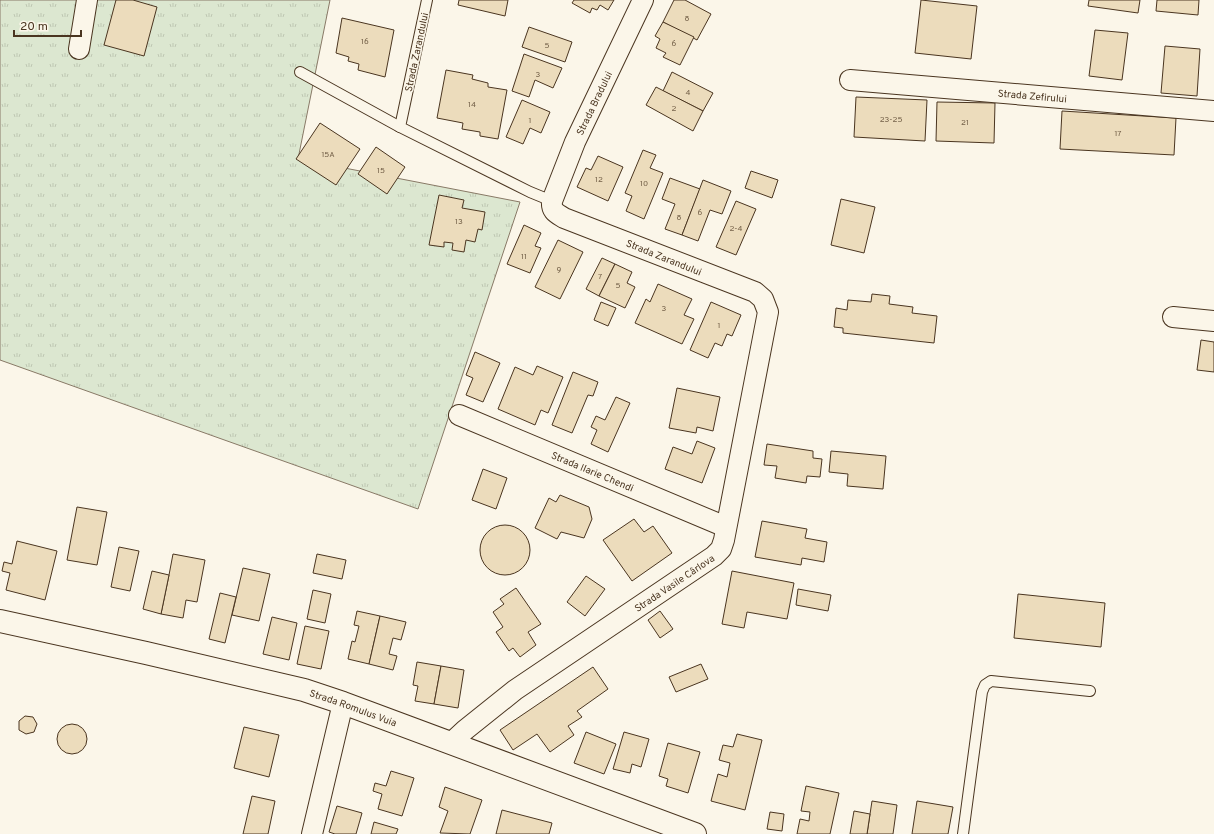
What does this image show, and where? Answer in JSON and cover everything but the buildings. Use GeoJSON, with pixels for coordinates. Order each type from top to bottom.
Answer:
{"type":"FeatureCollection","features":[{"type":"Feature","properties":{"kind":"street"},"geometry":{"type":"LineString","coordinates":[[79,49],[87,0]]}},
{"type":"Feature","properties":{"kind":"street","name":"Strada Bradului"},"geometry":{"type":"LineString","coordinates":[[552,205],[575,142],[643,0]]}},
{"type":"Feature","properties":{"kind":"street","name":"Strada Zefirului"},"geometry":{"type":"LineString","coordinates":[[850,80],[1214,111]]}},
{"type":"Feature","properties":{"kind":"street","name":"Strada Zarandului"},"geometry":{"type":"LineString","coordinates":[[552,205],[564,218],[755,292],[763,299],[768,312]]}},
{"type":"Feature","properties":{"kind":"street","name":"Strada Vasile Cârlova"},"geometry":{"type":"LineString","coordinates":[[451,743],[465,730],[516,690],[721,550],[768,312]]}},
{"type":"Feature","properties":{"kind":"street"},"geometry":{"type":"LineString","coordinates":[[1173,317],[1214,321]]}},
{"type":"Feature","properties":{"kind":"street","name":"Strada Ilarie Chendi"},"geometry":{"type":"LineString","coordinates":[[459,415],[726,527]]}},
{"type":"Feature","properties":{"kind":"street","name":"Strada Romulus Vuia"},"geometry":{"type":"LineString","coordinates":[[0,621],[296,688],[343,703],[695,834]]}},
{"type":"Feature","properties":{"kind":"street"},"geometry":{"type":"LineString","coordinates":[[312,834],[343,703]]}},
{"type":"Feature","properties":{"kind":"lane","name":"Strada Zarandului"},"geometry":{"type":"LineString","coordinates":[[400,127],[427,0]]}},
{"type":"Feature","properties":{"kind":"lane","name":"Strada Zarandului"},"geometry":{"type":"LineString","coordinates":[[300,72],[400,127],[530,192],[552,205]]}},
{"type":"Feature","properties":{"kind":"lane"},"geometry":{"type":"LineString","coordinates":[[963,834],[984,685],[991,681],[1090,691]]}},
{"type":"Feature","properties":{"kind":"green space"},"geometry":{"type":"Polygon","coordinates":[[[0,0],[330,0],[298,159],[520,202],[418,509],[0,360],[0,0]]]}}]}
